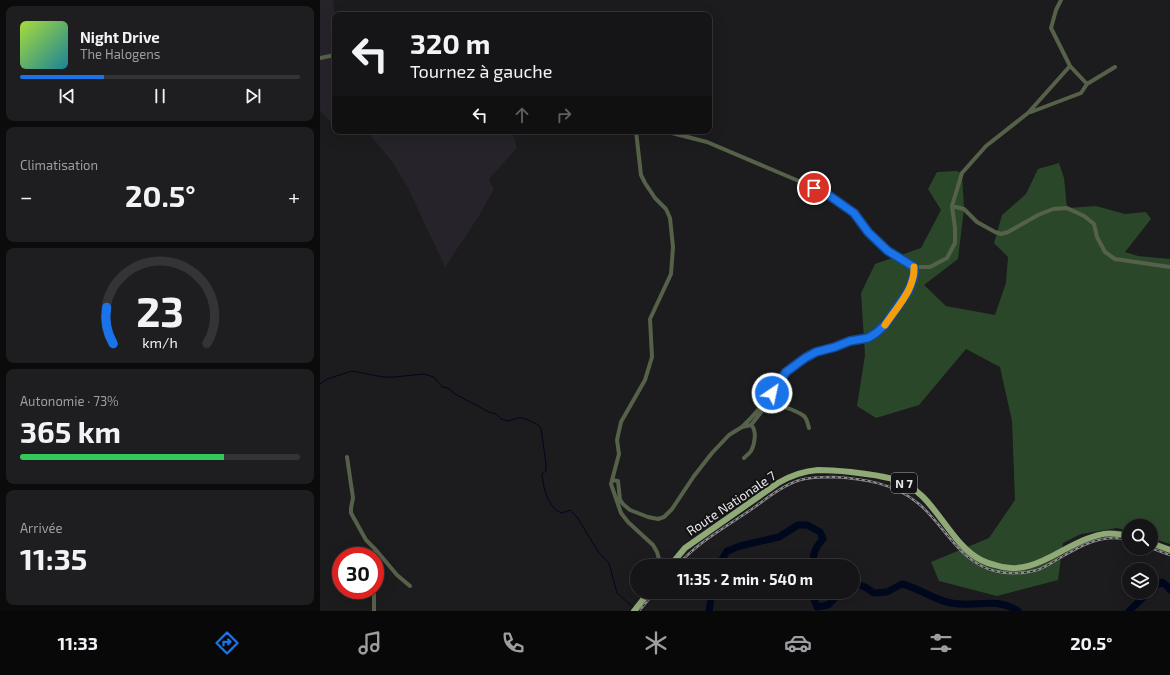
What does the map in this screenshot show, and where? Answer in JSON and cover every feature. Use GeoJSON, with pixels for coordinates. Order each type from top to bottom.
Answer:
{"type":"FeatureCollection","features":[{"type":"Feature","properties":{"kind":"main road","name":"Route Nationale 7"},"geometry":{"type":"LineString","coordinates":[[676,559],[685,548],[778,483],[800,474],[818,470],[870,474],[891,478],[906,484],[921,495],[968,551],[980,560],[997,566],[1016,569],[1027,567],[1039,564],[1086,539],[1100,534],[1122,535]]}},
{"type":"Feature","properties":{"kind":"main road"},"geometry":{"type":"LineString","coordinates":[[1158,546],[1170,550]]}},
{"type":"Feature","properties":{"kind":"main road"},"geometry":{"type":"LineString","coordinates":[[634,611],[643,599]]}},
{"type":"Feature","properties":{"kind":"street"},"geometry":{"type":"LineString","coordinates":[[1061,0],[1056,10],[1051,28],[1070,66],[1087,84]]}},
{"type":"Feature","properties":{"kind":"street"},"geometry":{"type":"LineString","coordinates":[[320,58],[332,56]]}},
{"type":"Feature","properties":{"kind":"street"},"geometry":{"type":"LineString","coordinates":[[676,134],[707,142],[827,194],[854,213],[868,232],[888,251],[914,267],[930,267],[947,258],[955,243],[955,228],[952,206],[962,173],[986,146],[1028,113],[1070,66]]}},
{"type":"Feature","properties":{"kind":"street"},"geometry":{"type":"LineString","coordinates":[[1028,113],[1081,93],[1087,84],[1115,67]]}},
{"type":"Feature","properties":{"kind":"street"},"geometry":{"type":"LineString","coordinates":[[636,134],[641,175],[645,184],[655,198],[666,209],[670,218],[673,246],[671,274],[650,319],[652,358],[645,380],[621,422],[617,440],[619,454],[612,480],[612,488],[621,513],[628,522],[653,545],[658,552],[660,559]]}},
{"type":"Feature","properties":{"kind":"street"},"geometry":{"type":"LineString","coordinates":[[952,206],[964,209],[977,222],[1001,234],[1008,232],[1038,215],[1053,209],[1067,208],[1084,216],[1094,224],[1097,237],[1105,252],[1115,259],[1170,267]]}},
{"type":"Feature","properties":{"kind":"street"},"geometry":{"type":"LineString","coordinates":[[612,480],[618,481],[620,500],[630,510],[648,517],[658,519],[664,517],[672,510],[694,476],[712,453],[729,435],[742,427],[766,401],[790,368],[816,352],[850,341],[868,338],[885,325],[909,290],[914,275],[914,267]]}},
{"type":"Feature","properties":{"kind":"street"},"geometry":{"type":"LineString","coordinates":[[742,427],[751,425],[766,406],[771,405],[788,409],[804,417],[809,428]]}},
{"type":"Feature","properties":{"kind":"street"},"geometry":{"type":"LineString","coordinates":[[744,458],[751,451],[754,445],[755,432],[754,427],[751,425]]}},
{"type":"Feature","properties":{"kind":"street"},"geometry":{"type":"LineString","coordinates":[[347,457],[353,498],[351,513],[366,540],[373,547]]}},
{"type":"Feature","properties":{"kind":"street"},"geometry":{"type":"LineString","coordinates":[[384,559],[410,586]]}},
{"type":"Feature","properties":{"kind":"street"},"geometry":{"type":"LineString","coordinates":[[374,599],[374,611]]}},
{"type":"Feature","properties":{"kind":"shaded area"},"geometry":{"type":"Polygon","coordinates":[[[320,0],[333,0],[335,12],[332,12],[332,123],[320,111],[320,0]]]}},
{"type":"Feature","properties":{"kind":"shaded area"},"geometry":{"type":"Polygon","coordinates":[[[369,134],[513,134],[517,148],[489,179],[494,189],[479,216],[445,267],[408,188],[393,163],[369,134]]]}},
{"type":"Feature","properties":{"kind":"green space"},"geometry":{"type":"Polygon","coordinates":[[[1059,163],[1064,178],[1067,208],[1096,206],[1125,214],[1146,212],[1151,219],[1125,252],[1138,256],[1170,259],[1170,544],[1158,540],[1158,519],[1122,519],[1122,529],[1117,528],[1081,534],[1063,543],[1058,580],[997,596],[939,581],[931,562],[989,538],[1015,500],[1012,421],[1000,367],[966,349],[919,405],[876,418],[857,406],[865,355],[861,293],[875,264],[921,248],[941,210],[928,189],[937,172],[956,171],[962,173],[964,209],[958,259],[924,285],[946,306],[995,315],[1006,283],[1008,257],[994,243],[1002,215],[1026,194],[1038,169],[1059,163]]]}},
{"type":"Feature","properties":{"kind":"waterway"},"geometry":{"type":"LineString","coordinates":[[320,384],[327,379],[352,371],[383,377],[424,374],[434,377],[442,387],[448,388],[455,394],[489,412],[496,414],[501,419],[508,421],[523,418],[537,424],[541,428],[546,464],[546,471],[542,474],[547,497],[557,511],[562,513],[570,510],[577,517],[599,553],[609,563],[617,593],[634,608]]}},
{"type":"Feature","properties":{"kind":"waterway"},"geometry":{"type":"LineString","coordinates":[[722,559],[727,551],[740,546],[779,537],[798,525],[807,525],[820,532],[823,539],[815,551],[813,559]]}},
{"type":"Feature","properties":{"kind":"waterway"},"geometry":{"type":"LineString","coordinates":[[1158,584],[1162,582],[1170,590]]}},
{"type":"Feature","properties":{"kind":"waterway"},"geometry":{"type":"LineString","coordinates":[[860,585],[874,593],[887,592],[902,584],[951,603],[993,603],[1001,604],[1018,611]]}},
{"type":"Feature","properties":{"kind":"waterway"},"geometry":{"type":"LineString","coordinates":[[709,611],[711,599]]}},
{"type":"Feature","properties":{"kind":"waterway"},"geometry":{"type":"LineString","coordinates":[[814,599],[817,607],[828,605],[834,599]]}},
{"type":"Feature","properties":{"kind":"waterway"},"geometry":{"type":"LineString","coordinates":[[1129,611],[1142,599]]}},
{"type":"Feature","properties":{"kind":"railway"},"geometry":{"type":"LineString","coordinates":[[684,559],[711,536],[767,498],[800,480],[817,477],[857,479],[879,483],[900,491],[919,504],[962,552],[983,567],[995,571],[1021,573],[1037,570],[1083,545],[1110,538],[1122,539]]}},
{"type":"Feature","properties":{"kind":"railway"},"geometry":{"type":"LineString","coordinates":[[1158,551],[1170,555]]}},
{"type":"Feature","properties":{"kind":"railway"},"geometry":{"type":"LineString","coordinates":[[639,611],[649,599]]}},
{"type":"Feature","properties":{"kind":"slow traffic"},"geometry":{"type":"LineString","coordinates":[[885,325],[909,290],[914,275],[914,267]]}},
{"type":"Feature","properties":{"kind":"route"},"geometry":{"type":"LineString","coordinates":[[772,393],[786,372],[805,358],[816,352],[850,341],[868,338],[876,333],[885,325],[909,290],[914,275],[914,267],[888,251],[868,232],[854,213],[827,194],[814,188]]}}]}
